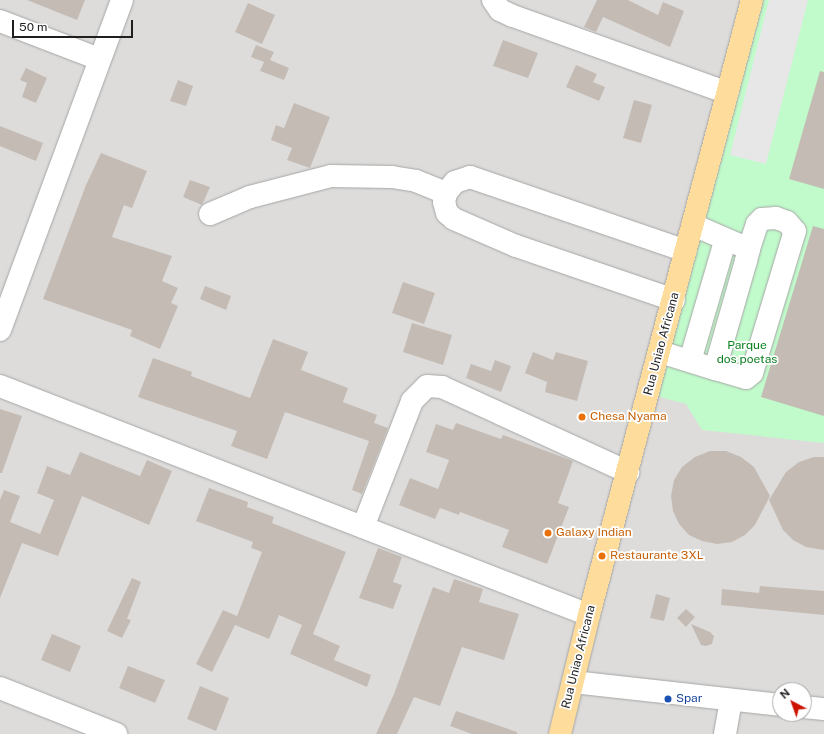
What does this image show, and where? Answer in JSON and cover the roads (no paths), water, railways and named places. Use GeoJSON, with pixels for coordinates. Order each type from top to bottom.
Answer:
{"type":"FeatureCollection","features":[{"type":"Feature","properties":{"kind":"main road","name":"Rua Uniao Africana"},"geometry":{"type":"LineString","coordinates":[[560,734],[589,615],[674,300],[752,0]]}},
{"type":"Feature","properties":{"kind":"street"},"geometry":{"type":"LineString","coordinates":[[0,330],[122,0]]}},
{"type":"Feature","properties":{"kind":"street"},"geometry":{"type":"LineString","coordinates":[[493,0],[500,10],[513,16],[728,93]]}},
{"type":"Feature","properties":{"kind":"street"},"geometry":{"type":"LineString","coordinates":[[0,21],[99,59]]}},
{"type":"Feature","properties":{"kind":"street"},"geometry":{"type":"LineString","coordinates":[[210,214],[250,197],[331,176],[398,178],[416,181],[446,193]]}},
{"type":"Feature","properties":{"kind":"street"},"geometry":{"type":"LineString","coordinates":[[674,300],[516,246],[454,219],[447,213],[444,202],[446,193],[455,182],[470,177],[686,251]]}},
{"type":"Feature","properties":{"kind":"street"},"geometry":{"type":"LineString","coordinates":[[660,352],[715,369],[746,378],[752,373],[795,231],[787,222],[776,218],[762,219],[757,224],[715,369]]}},
{"type":"Feature","properties":{"kind":"street"},"geometry":{"type":"LineString","coordinates":[[693,225],[725,241],[749,249]]}},
{"type":"Feature","properties":{"kind":"street"},"geometry":{"type":"LineString","coordinates":[[690,361],[725,241]]}},
{"type":"Feature","properties":{"kind":"street"},"geometry":{"type":"LineString","coordinates":[[0,386],[589,615]]}},
{"type":"Feature","properties":{"kind":"street"},"geometry":{"type":"LineString","coordinates":[[363,527],[412,400],[427,386],[442,387],[628,472]]}},
{"type":"Feature","properties":{"kind":"street"},"geometry":{"type":"LineString","coordinates":[[573,682],[731,701],[772,704]]}},
{"type":"Feature","properties":{"kind":"street"},"geometry":{"type":"LineString","coordinates":[[0,688],[116,734]]}},
{"type":"Feature","properties":{"kind":"street"},"geometry":{"type":"LineString","coordinates":[[725,734],[731,701]]}},
{"type":"Feature","properties":{"kind":"street"},"geometry":{"type":"LineString","coordinates":[[812,708],[824,709]]}},
{"type":"Feature","properties":{"kind":"place","name":"Chesa Nyama"},"geometry":{"type":"Point","coordinates":[582,417]}},
{"type":"Feature","properties":{"kind":"place","name":"Galaxy Indian"},"geometry":{"type":"Point","coordinates":[548,533]}},
{"type":"Feature","properties":{"kind":"place","name":"Restaurante 3XL"},"geometry":{"type":"Point","coordinates":[602,556]}},
{"type":"Feature","properties":{"kind":"place","name":"Spar"},"geometry":{"type":"Point","coordinates":[668,699]}},
{"type":"Feature","properties":{"kind":"park label","name":"Parque dos poetas"},"geometry":{"type":"Point","coordinates":[747,353]}}]}
